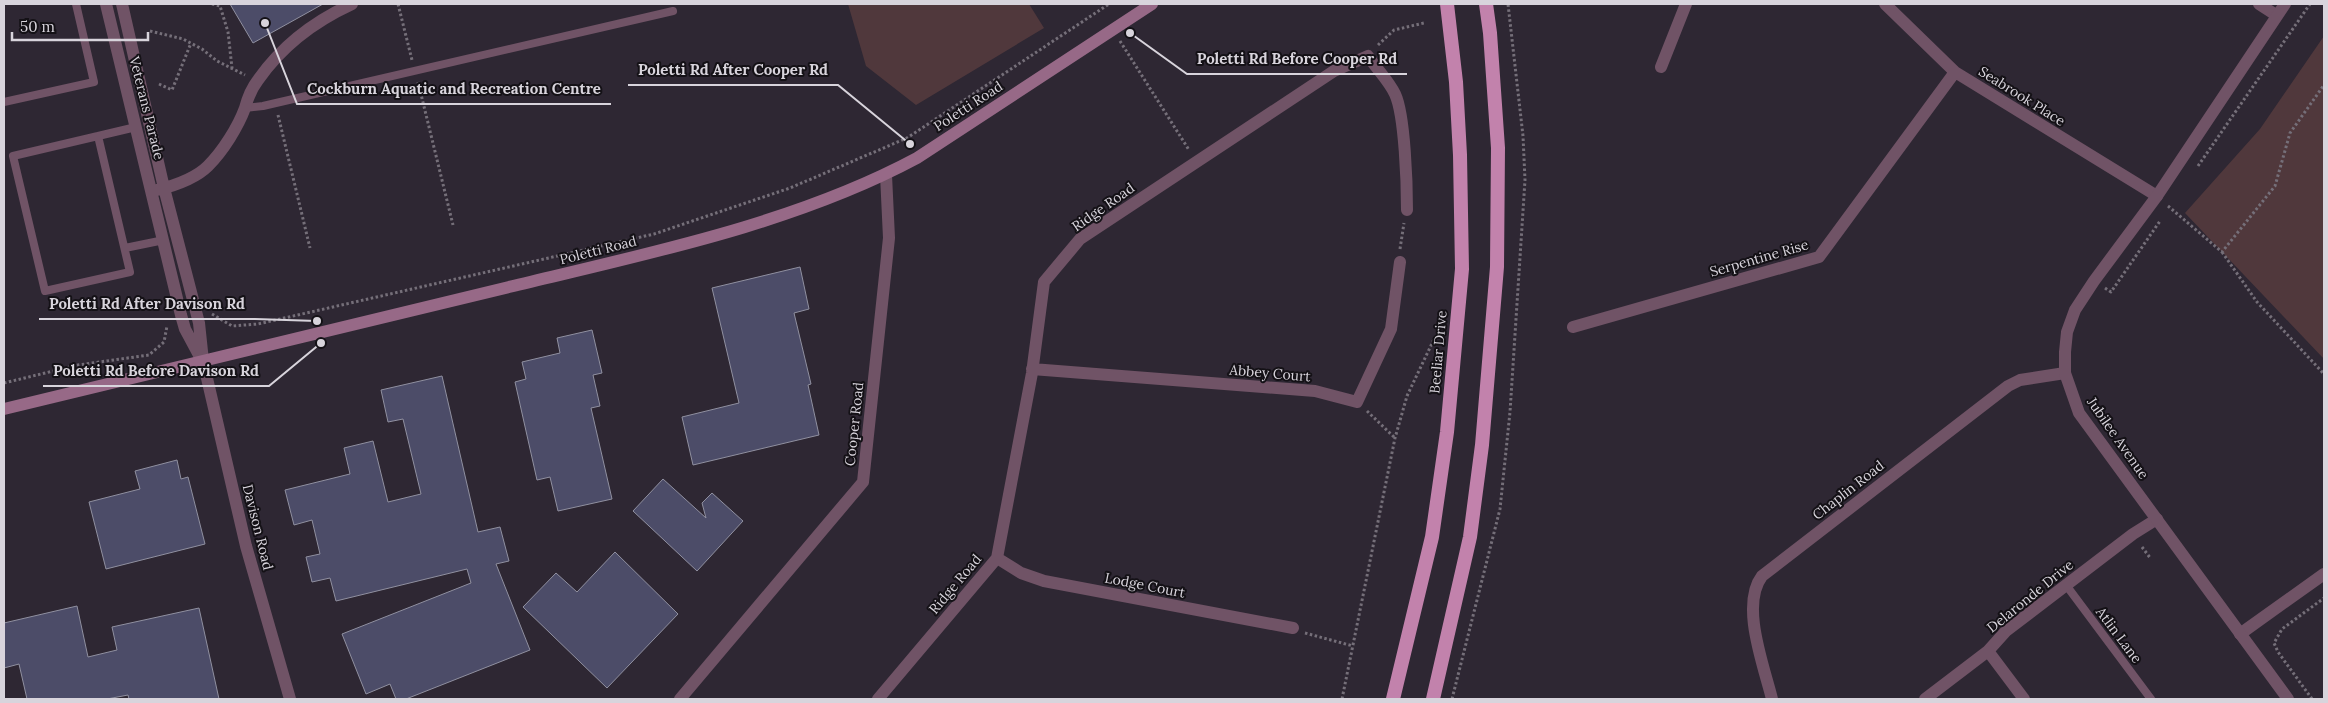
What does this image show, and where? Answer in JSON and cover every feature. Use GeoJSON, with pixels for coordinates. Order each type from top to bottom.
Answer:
{"type":"FeatureCollection","features":[{"type":"Feature","properties":{"kind":"highway"},"geometry":{"type":"LineString","coordinates":[[1440,4],[1450,27]]}},
{"type":"Feature","properties":{"kind":"highway","name":"Beeliar Drive"},"geometry":{"type":"LineString","coordinates":[[1394,699],[1432,537],[1447,432],[1462,269],[1460,155],[1447,4]]}},
{"type":"Feature","properties":{"kind":"highway"},"geometry":{"type":"LineString","coordinates":[[1433,699],[1470,537],[1482,445],[1497,277],[1499,220],[1498,148],[1490,33],[1486,4]]}},
{"type":"Feature","properties":{"kind":"main road","name":"Poletti Road"},"geometry":{"type":"LineString","coordinates":[[4,409],[682,245],[803,207],[886,175],[917,158],[1152,4]]}},
{"type":"Feature","properties":{"kind":"main road"},"geometry":{"type":"LineString","coordinates":[[1481,4],[1490,33]]}},
{"type":"Feature","properties":{"kind":"street","name":"Veterans Parade"},"geometry":{"type":"LineString","coordinates":[[106,4],[136,128],[158,190],[199,323],[203,361]]}},
{"type":"Feature","properties":{"kind":"street","name":"Veterans Parade"},"geometry":{"type":"LineString","coordinates":[[122,4],[158,190],[164,240],[185,330],[203,361]]}},
{"type":"Feature","properties":{"kind":"street"},"geometry":{"type":"LineString","coordinates":[[158,190],[199,173],[208,166],[229,138],[245,108],[247,97],[256,82],[279,54],[292,42],[339,10],[352,4]]}},
{"type":"Feature","properties":{"kind":"street"},"geometry":{"type":"LineString","coordinates":[[1661,67],[1686,4]]}},
{"type":"Feature","properties":{"kind":"street","name":"Seabrook Place"},"geometry":{"type":"LineString","coordinates":[[1885,4],[1955,72],[2157,196]]}},
{"type":"Feature","properties":{"kind":"street"},"geometry":{"type":"LineString","coordinates":[[2259,4],[2276,15]]}},
{"type":"Feature","properties":{"kind":"street","name":"Jubilee Avenue"},"geometry":{"type":"LineString","coordinates":[[2285,4],[2157,196],[2094,281],[2075,310],[2067,332],[2065,373],[2079,413],[2288,699]]}},
{"type":"Feature","properties":{"kind":"street"},"geometry":{"type":"LineString","coordinates":[[1368,56],[1396,94],[1406,169],[1406,210]]}},
{"type":"Feature","properties":{"kind":"street","name":"Ridge Road"},"geometry":{"type":"LineString","coordinates":[[878,699],[997,558],[1032,369],[1044,282],[1080,239],[1334,71],[1368,56]]}},
{"type":"Feature","properties":{"kind":"street","name":"Serpentine Rise"},"geometry":{"type":"LineString","coordinates":[[1573,327],[1820,257],[1955,72]]}},
{"type":"Feature","properties":{"kind":"street","name":"Cooper Road"},"geometry":{"type":"LineString","coordinates":[[680,699],[863,482],[889,238],[886,175]]}},
{"type":"Feature","properties":{"kind":"street"},"geometry":{"type":"LineString","coordinates":[[1357,402],[1390,329],[1400,262]]}},
{"type":"Feature","properties":{"kind":"street","name":"Davison Road"},"geometry":{"type":"LineString","coordinates":[[203,361],[246,546],[290,699]]}},
{"type":"Feature","properties":{"kind":"street","name":"Abbey Court"},"geometry":{"type":"LineString","coordinates":[[1032,369],[1315,391],[1357,402]]}},
{"type":"Feature","properties":{"kind":"street","name":"Chaplin Road"},"geometry":{"type":"LineString","coordinates":[[1772,699],[1752,608],[1756,584],[1762,576],[2008,386],[2020,380],[2065,373]]}},
{"type":"Feature","properties":{"kind":"street","name":"Delaronde Drive"},"geometry":{"type":"LineString","coordinates":[[1924,699],[1988,651],[2006,632],[2066,585],[2133,534],[2157,519]]}},
{"type":"Feature","properties":{"kind":"street","name":"Lodge Court"},"geometry":{"type":"LineString","coordinates":[[997,558],[1021,572],[1044,581],[1292,628]]}},
{"type":"Feature","properties":{"kind":"street"},"geometry":{"type":"LineString","coordinates":[[2240,634],[2324,574]]}},
{"type":"Feature","properties":{"kind":"street"},"geometry":{"type":"LineString","coordinates":[[1988,651],[2024,699]]}},
{"type":"Feature","properties":{"kind":"lane"},"geometry":{"type":"LineString","coordinates":[[4,102],[94,82],[76,4]]}},
{"type":"Feature","properties":{"kind":"lane"},"geometry":{"type":"LineString","coordinates":[[245,108],[275,103],[674,11]]}},
{"type":"Feature","properties":{"kind":"lane"},"geometry":{"type":"LineString","coordinates":[[98,136],[130,272],[45,291],[13,156],[98,136],[136,128]]}},
{"type":"Feature","properties":{"kind":"lane"},"geometry":{"type":"LineString","coordinates":[[125,248],[164,240]]}},
{"type":"Feature","properties":{"kind":"lane","name":"Atlin Lane"},"geometry":{"type":"LineString","coordinates":[[2066,585],[2151,699]]}},
{"type":"Feature","properties":{"kind":"path"},"geometry":{"type":"LineString","coordinates":[[212,4],[221,5],[228,32],[232,69]]}},
{"type":"Feature","properties":{"kind":"path"},"geometry":{"type":"LineString","coordinates":[[398,4],[411,56]]}},
{"type":"Feature","properties":{"kind":"path"},"geometry":{"type":"LineString","coordinates":[[208,309],[218,319],[232,326],[252,325],[654,234],[790,188],[907,138],[1110,4]]}},
{"type":"Feature","properties":{"kind":"path"},"geometry":{"type":"LineString","coordinates":[[2197,166],[2310,4]]}},
{"type":"Feature","properties":{"kind":"path"},"geometry":{"type":"LineString","coordinates":[[1368,56],[1394,30],[1424,23]]}},
{"type":"Feature","properties":{"kind":"path"},"geometry":{"type":"LineString","coordinates":[[150,32],[183,39],[256,82]]}},
{"type":"Feature","properties":{"kind":"path"},"geometry":{"type":"LineString","coordinates":[[1120,40],[1196,161]]}},
{"type":"Feature","properties":{"kind":"path"},"geometry":{"type":"LineString","coordinates":[[159,84],[172,90],[191,43]]}},
{"type":"Feature","properties":{"kind":"path"},"geometry":{"type":"LineString","coordinates":[[415,70],[453,225]]}},
{"type":"Feature","properties":{"kind":"path"},"geometry":{"type":"LineString","coordinates":[[2222,252],[2275,186],[2290,133],[2324,85]]}},
{"type":"Feature","properties":{"kind":"path"},"geometry":{"type":"LineString","coordinates":[[275,103],[310,248]]}},
{"type":"Feature","properties":{"kind":"path"},"geometry":{"type":"LineString","coordinates":[[2104,288],[2111,292],[2175,199]]}},
{"type":"Feature","properties":{"kind":"path"},"geometry":{"type":"LineString","coordinates":[[2169,207],[2222,252],[2257,302],[2324,374]]}},
{"type":"Feature","properties":{"kind":"path"},"geometry":{"type":"LineString","coordinates":[[1400,262],[1399,255],[1406,210]]}},
{"type":"Feature","properties":{"kind":"path"},"geometry":{"type":"LineString","coordinates":[[4,383],[78,365],[149,355],[164,342],[167,334],[166,319]]}},
{"type":"Feature","properties":{"kind":"path"},"geometry":{"type":"LineString","coordinates":[[1342,699],[1395,438],[1407,396],[1435,337],[1442,334]]}},
{"type":"Feature","properties":{"kind":"path"},"geometry":{"type":"LineString","coordinates":[[1357,402],[1395,438]]}},
{"type":"Feature","properties":{"kind":"path"},"geometry":{"type":"LineString","coordinates":[[2142,547],[2151,559]]}},
{"type":"Feature","properties":{"kind":"path"},"geometry":{"type":"LineString","coordinates":[[2312,699],[2278,652],[2274,643],[2282,629],[2324,598]]}},
{"type":"Feature","properties":{"kind":"path"},"geometry":{"type":"LineString","coordinates":[[1292,628],[1353,646]]}},
{"type":"Feature","properties":{"kind":"shaded area"},"geometry":{"type":"Polygon","coordinates":[[[848,4],[1029,4],[1044,28],[916,105],[866,66],[848,4]]]}},
{"type":"Feature","properties":{"kind":"shaded area"},"geometry":{"type":"Polygon","coordinates":[[[2324,36],[2324,359],[2185,213],[2260,129],[2324,36]]]}},
{"type":"Feature","properties":{"kind":"building"},"geometry":{"type":"Polygon","coordinates":[[[230,4],[323,4],[253,43],[230,4]]]}},
{"type":"Feature","properties":{"kind":"building"},"geometry":{"type":"Polygon","coordinates":[[[800,267],[809,309],[794,313],[811,384],[808,385],[819,435],[693,465],[682,417],[739,403],[712,288],[800,267]]]}},
{"type":"Feature","properties":{"kind":"building"},"geometry":{"type":"Polygon","coordinates":[[[592,330],[602,373],[593,375],[600,406],[591,408],[612,499],[558,511],[550,477],[537,480],[515,382],[526,379],[522,362],[560,353],[557,338],[592,330]]]}},
{"type":"Feature","properties":{"kind":"building"},"geometry":{"type":"Polygon","coordinates":[[[442,376],[478,532],[500,527],[509,561],[496,564],[530,650],[406,699],[396,699],[390,684],[366,694],[342,634],[471,583],[467,569],[336,601],[330,578],[312,582],[306,557],[320,554],[312,520],[294,525],[285,490],[350,474],[344,448],[373,441],[388,502],[421,494],[403,419],[388,422],[381,390],[442,376]]]}},
{"type":"Feature","properties":{"kind":"building"},"geometry":{"type":"Polygon","coordinates":[[[177,460],[181,479],[188,477],[205,544],[106,569],[89,502],[140,489],[135,471],[177,460]]]}},
{"type":"Feature","properties":{"kind":"building"},"geometry":{"type":"Polygon","coordinates":[[[663,479],[706,518],[702,503],[712,493],[743,521],[697,571],[633,511],[663,479]]]}},
{"type":"Feature","properties":{"kind":"building"},"geometry":{"type":"Polygon","coordinates":[[[615,552],[678,614],[607,688],[523,607],[556,573],[577,592],[615,552]]]}},
{"type":"Feature","properties":{"kind":"building"},"geometry":{"type":"Polygon","coordinates":[[[77,606],[88,657],[117,650],[112,627],[199,608],[219,699],[129,699],[128,695],[107,699],[27,699],[19,664],[4,668],[4,623],[77,606]]]}},
{"type":"Feature","properties":{"kind":"place","name":"Cockburn Aquatic and Recreation Centre"},"geometry":{"type":"Point","coordinates":[265,23]}},
{"type":"Feature","properties":{"kind":"place","name":"Poletti Rd Before Cooper Rd"},"geometry":{"type":"Point","coordinates":[1130,33]}},
{"type":"Feature","properties":{"kind":"place","name":"Poletti Rd After Cooper Rd"},"geometry":{"type":"Point","coordinates":[910,144]}},
{"type":"Feature","properties":{"kind":"place","name":"Poletti Rd After Davison Rd"},"geometry":{"type":"Point","coordinates":[317,321]}},
{"type":"Feature","properties":{"kind":"place","name":"Poletti Rd Before Davison Rd"},"geometry":{"type":"Point","coordinates":[321,343]}}]}
